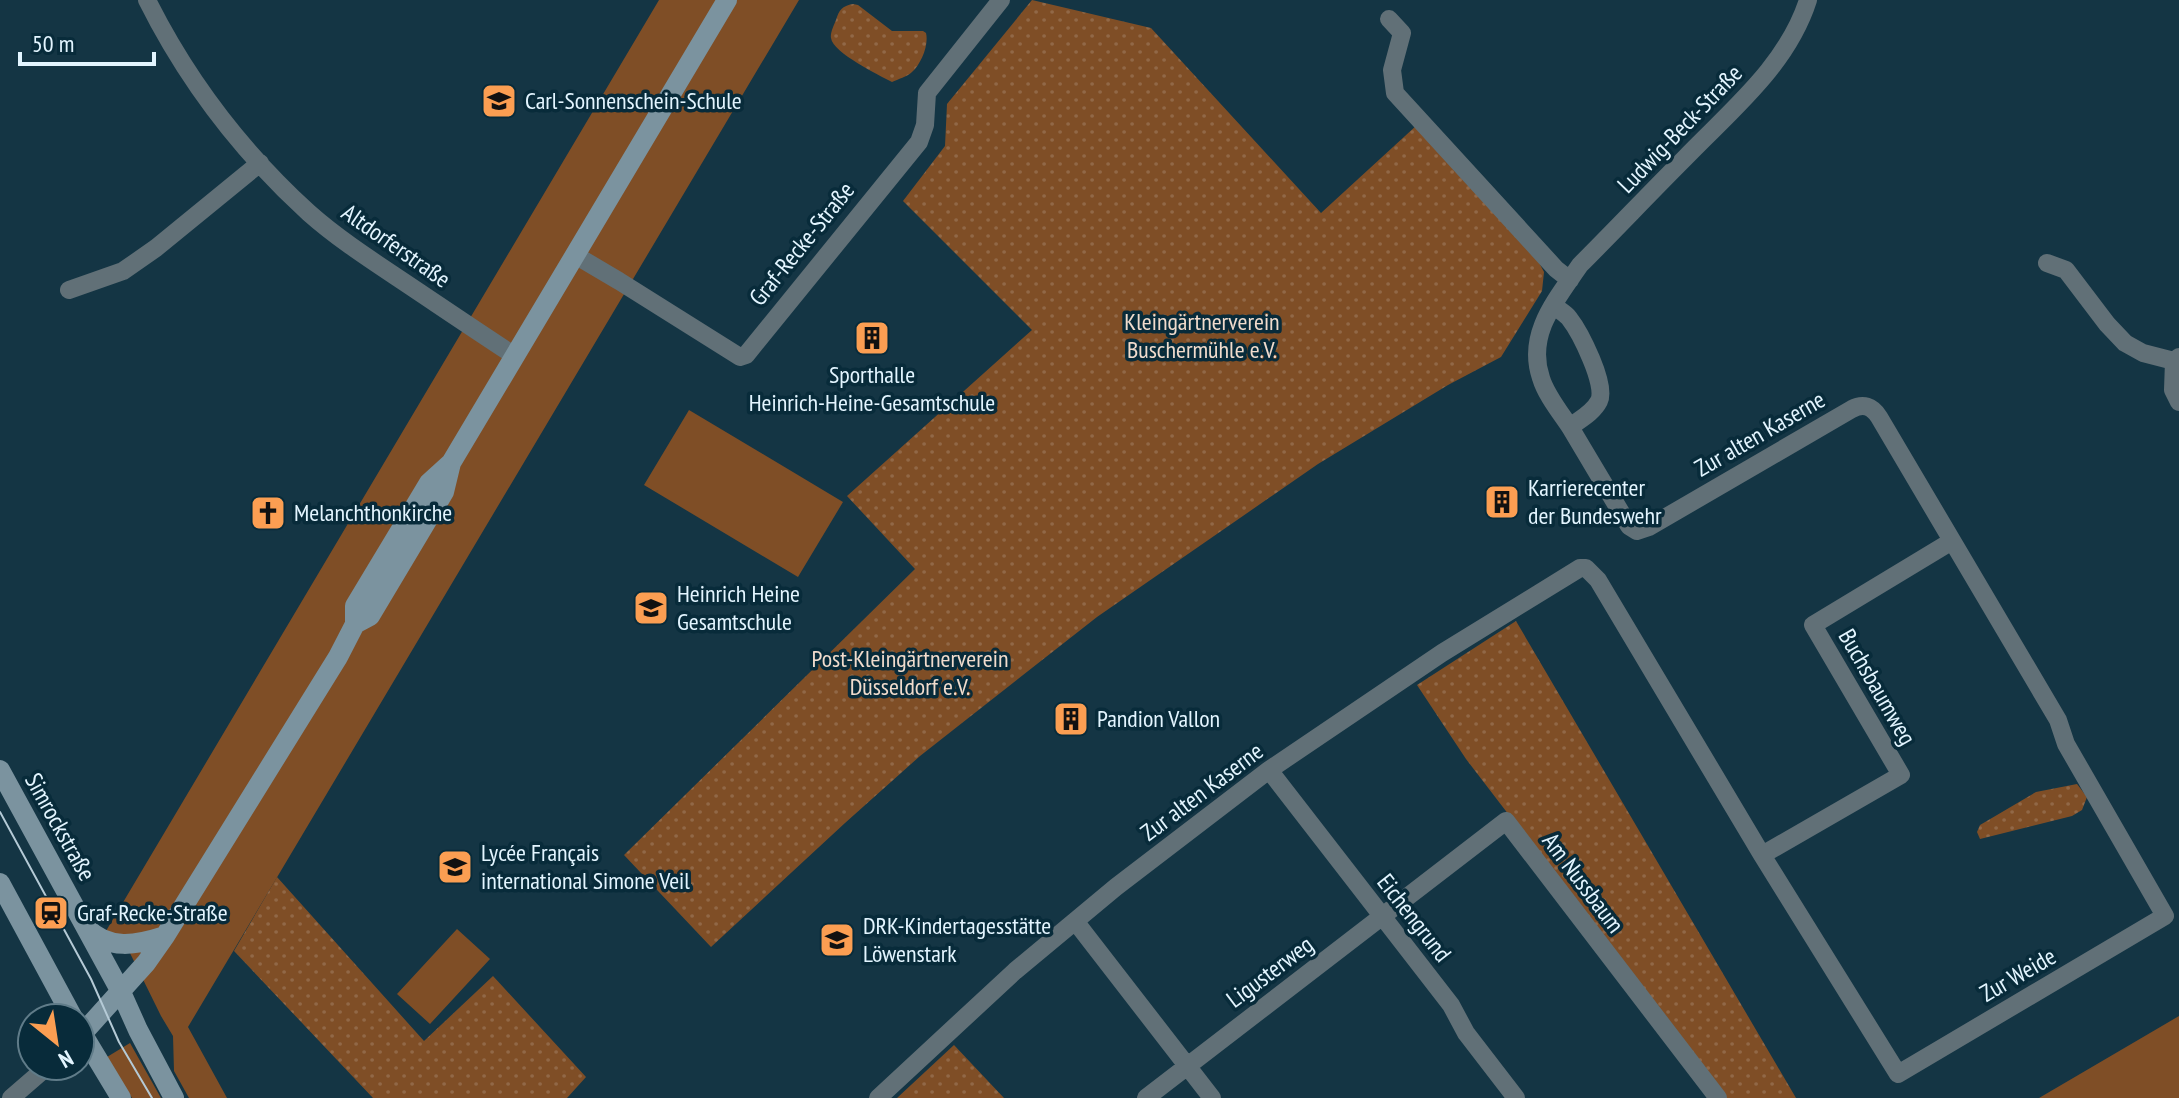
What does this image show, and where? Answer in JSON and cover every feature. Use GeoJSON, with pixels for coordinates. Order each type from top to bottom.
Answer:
{"type":"FeatureCollection","features":[{"type":"Feature","properties":{"kind":"street","name":"Altdorferstraße"},"geometry":{"type":"LineString","coordinates":[[147,0],[176,54],[209,103],[260,163],[310,214],[371,260],[515,356]]}},
{"type":"Feature","properties":{"kind":"street"},"geometry":{"type":"LineString","coordinates":[[96,1017],[121,992],[165,936],[338,657],[355,624],[370,616],[444,492],[451,463],[727,0]]}},
{"type":"Feature","properties":{"kind":"street","name":"Graf-Recke-Straße"},"geometry":{"type":"LineString","coordinates":[[575,255],[740,357],[746,355],[919,142],[925,125],[927,93],[1001,0]]}},
{"type":"Feature","properties":{"kind":"street","name":"Ludwig-Beck-Straße"},"geometry":{"type":"LineString","coordinates":[[1637,531],[1629,526],[1541,381],[1536,346],[1539,330],[1580,265],[1779,58],[1802,18],[1808,0]]}},
{"type":"Feature","properties":{"kind":"street"},"geometry":{"type":"LineString","coordinates":[[1389,19],[1402,33],[1392,70],[1395,93],[1556,269],[1570,280]]}},
{"type":"Feature","properties":{"kind":"street"},"geometry":{"type":"LineString","coordinates":[[69,290],[123,271],[260,163]]}},
{"type":"Feature","properties":{"kind":"street"},"geometry":{"type":"LineString","coordinates":[[2047,263],[2066,270],[2125,343],[2143,353],[2176,359],[2173,390],[2179,402]]}},
{"type":"Feature","properties":{"kind":"street"},"geometry":{"type":"LineString","coordinates":[[1554,306],[1568,317],[1574,328],[1599,378],[1601,393],[1599,402],[1592,410],[1570,427]]}},
{"type":"Feature","properties":{"kind":"street","name":"Zur alten Kaserne"},"geometry":{"type":"LineString","coordinates":[[1637,531],[1649,527],[1852,409],[1867,406]]}},
{"type":"Feature","properties":{"kind":"street","name":"Zur Weide"},"geometry":{"type":"LineString","coordinates":[[1586,568],[1598,580],[1762,855],[1898,1074],[2165,916],[2066,744],[2058,720],[1877,413],[1867,406]]}},
{"type":"Feature","properties":{"kind":"street","name":"Buchsbaumweg"},"geometry":{"type":"LineString","coordinates":[[1762,855],[1901,775],[1813,625],[1952,541]]}},
{"type":"Feature","properties":{"kind":"street","name":"Zur alten Kaserne"},"geometry":{"type":"LineString","coordinates":[[878,1098],[963,1017],[1075,921],[1269,770],[1442,653],[1575,570],[1586,568]]}},
{"type":"Feature","properties":{"kind":"street","name":"Simrockstraße"},"geometry":{"type":"LineString","coordinates":[[0,770],[121,992],[174,1098]]}},
{"type":"Feature","properties":{"kind":"street","name":"Eichengrund"},"geometry":{"type":"LineString","coordinates":[[1269,770],[1451,1005],[1466,1033],[1516,1098]]}},
{"type":"Feature","properties":{"kind":"street","name":"Am Nussbaum"},"geometry":{"type":"LineString","coordinates":[[1382,916],[1506,821],[1718,1098]]}},
{"type":"Feature","properties":{"kind":"street"},"geometry":{"type":"LineString","coordinates":[[0,883],[65,1002]]}},
{"type":"Feature","properties":{"kind":"street","name":"Ligusterweg"},"geometry":{"type":"LineString","coordinates":[[1146,1098],[1382,916]]}},
{"type":"Feature","properties":{"kind":"street"},"geometry":{"type":"LineString","coordinates":[[1075,921],[1212,1098]]}},
{"type":"Feature","properties":{"kind":"street"},"geometry":{"type":"LineString","coordinates":[[84,924],[97,936],[120,944],[138,944],[165,936]]}},
{"type":"Feature","properties":{"kind":"street"},"geometry":{"type":"LineString","coordinates":[[48,969],[63,980],[81,1010],[90,1014],[105,1010]]}},
{"type":"Feature","properties":{"kind":"street"},"geometry":{"type":"LineString","coordinates":[[96,1058],[121,1098]]}},
{"type":"Feature","properties":{"kind":"street"},"geometry":{"type":"LineString","coordinates":[[11,1098],[30,1082]]}},
{"type":"Feature","properties":{"kind":"green space"},"geometry":{"type":"Polygon","coordinates":[[[659,0],[799,0],[188,1027],[227,1098],[189,1098],[174,1071],[173,1036],[126,945],[106,931],[659,0]]]}},
{"type":"Feature","properties":{"kind":"green space","name":"Kleingärtnerverein Buschermühle e.V."},"geometry":{"type":"Polygon","coordinates":[[[1032,0],[1151,28],[1321,213],[1417,125],[1535,255],[1544,272],[1542,291],[1501,357],[1448,385],[1318,464],[1097,617],[920,756],[711,947],[624,855],[915,569],[847,496],[1032,330],[903,201],[945,146],[947,104],[1032,0]]]}},
{"type":"Feature","properties":{"kind":"green space"},"geometry":{"type":"Polygon","coordinates":[[[853,4],[892,31],[926,33],[924,54],[910,74],[892,82],[857,63],[834,44],[831,34],[838,14],[844,7],[853,4]]]}},
{"type":"Feature","properties":{"kind":"green space"},"geometry":{"type":"Polygon","coordinates":[[[689,410],[843,502],[798,577],[644,485],[689,410]]]}},
{"type":"Feature","properties":{"kind":"green space"},"geometry":{"type":"Polygon","coordinates":[[[1516,621],[1796,1098],[1726,1098],[1466,759],[1417,685],[1516,621]]]}},
{"type":"Feature","properties":{"kind":"green space"},"geometry":{"type":"Polygon","coordinates":[[[2077,784],[2087,797],[2082,810],[2072,816],[1980,839],[1977,832],[1980,825],[2036,792],[2077,784]]]}},
{"type":"Feature","properties":{"kind":"green space"},"geometry":{"type":"Polygon","coordinates":[[[277,877],[424,1041],[493,976],[586,1077],[567,1098],[373,1098],[234,951],[277,877]]]}},
{"type":"Feature","properties":{"kind":"green space"},"geometry":{"type":"Polygon","coordinates":[[[457,929],[490,959],[430,1024],[397,994],[457,929]]]}},
{"type":"Feature","properties":{"kind":"green space"},"geometry":{"type":"Polygon","coordinates":[[[2179,1016],[2179,1098],[2039,1098],[2179,1016]]]}},
{"type":"Feature","properties":{"kind":"green space"},"geometry":{"type":"Polygon","coordinates":[[[130,1043],[161,1098],[132,1098],[107,1057],[130,1043]]]}},
{"type":"Feature","properties":{"kind":"green space"},"geometry":{"type":"Polygon","coordinates":[[[954,1045],[1004,1098],[897,1098],[954,1045]]]}},
{"type":"Feature","properties":{"kind":"tram line"},"geometry":{"type":"LineString","coordinates":[[0,812],[91,979],[119,1042],[152,1098]]}},
{"type":"Feature","properties":{"kind":"place","name":"Carl-Sonnenschein-Schule"},"geometry":{"type":"Point","coordinates":[499,101]}},
{"type":"Feature","properties":{"kind":"place","name":"Sporthalle Heinrich-Heine-Gesamtschule"},"geometry":{"type":"Point","coordinates":[872,338]}},
{"type":"Feature","properties":{"kind":"place","name":"Karrierecenter der Bundeswehr"},"geometry":{"type":"Point","coordinates":[1502,502]}},
{"type":"Feature","properties":{"kind":"place","name":"Melanchthonkirche"},"geometry":{"type":"Point","coordinates":[268,513]}},
{"type":"Feature","properties":{"kind":"place","name":"Heinrich Heine Gesamtschule"},"geometry":{"type":"Point","coordinates":[651,608]}},
{"type":"Feature","properties":{"kind":"place","name":"Pandion Vallon"},"geometry":{"type":"Point","coordinates":[1071,719]}},
{"type":"Feature","properties":{"kind":"place","name":"Lycée Français international Simone Veil"},"geometry":{"type":"Point","coordinates":[455,867]}},
{"type":"Feature","properties":{"kind":"place","name":"Graf-Recke-Straße"},"geometry":{"type":"Point","coordinates":[51,913]}},
{"type":"Feature","properties":{"kind":"place","name":"DRK-Kindertagesstätte Löwenstark"},"geometry":{"type":"Point","coordinates":[837,940]}},
{"type":"Feature","properties":{"kind":"park label","name":"Post-Kleingärtnerverein Düsseldorf e.V."},"geometry":{"type":"Point","coordinates":[910,673]}}]}
